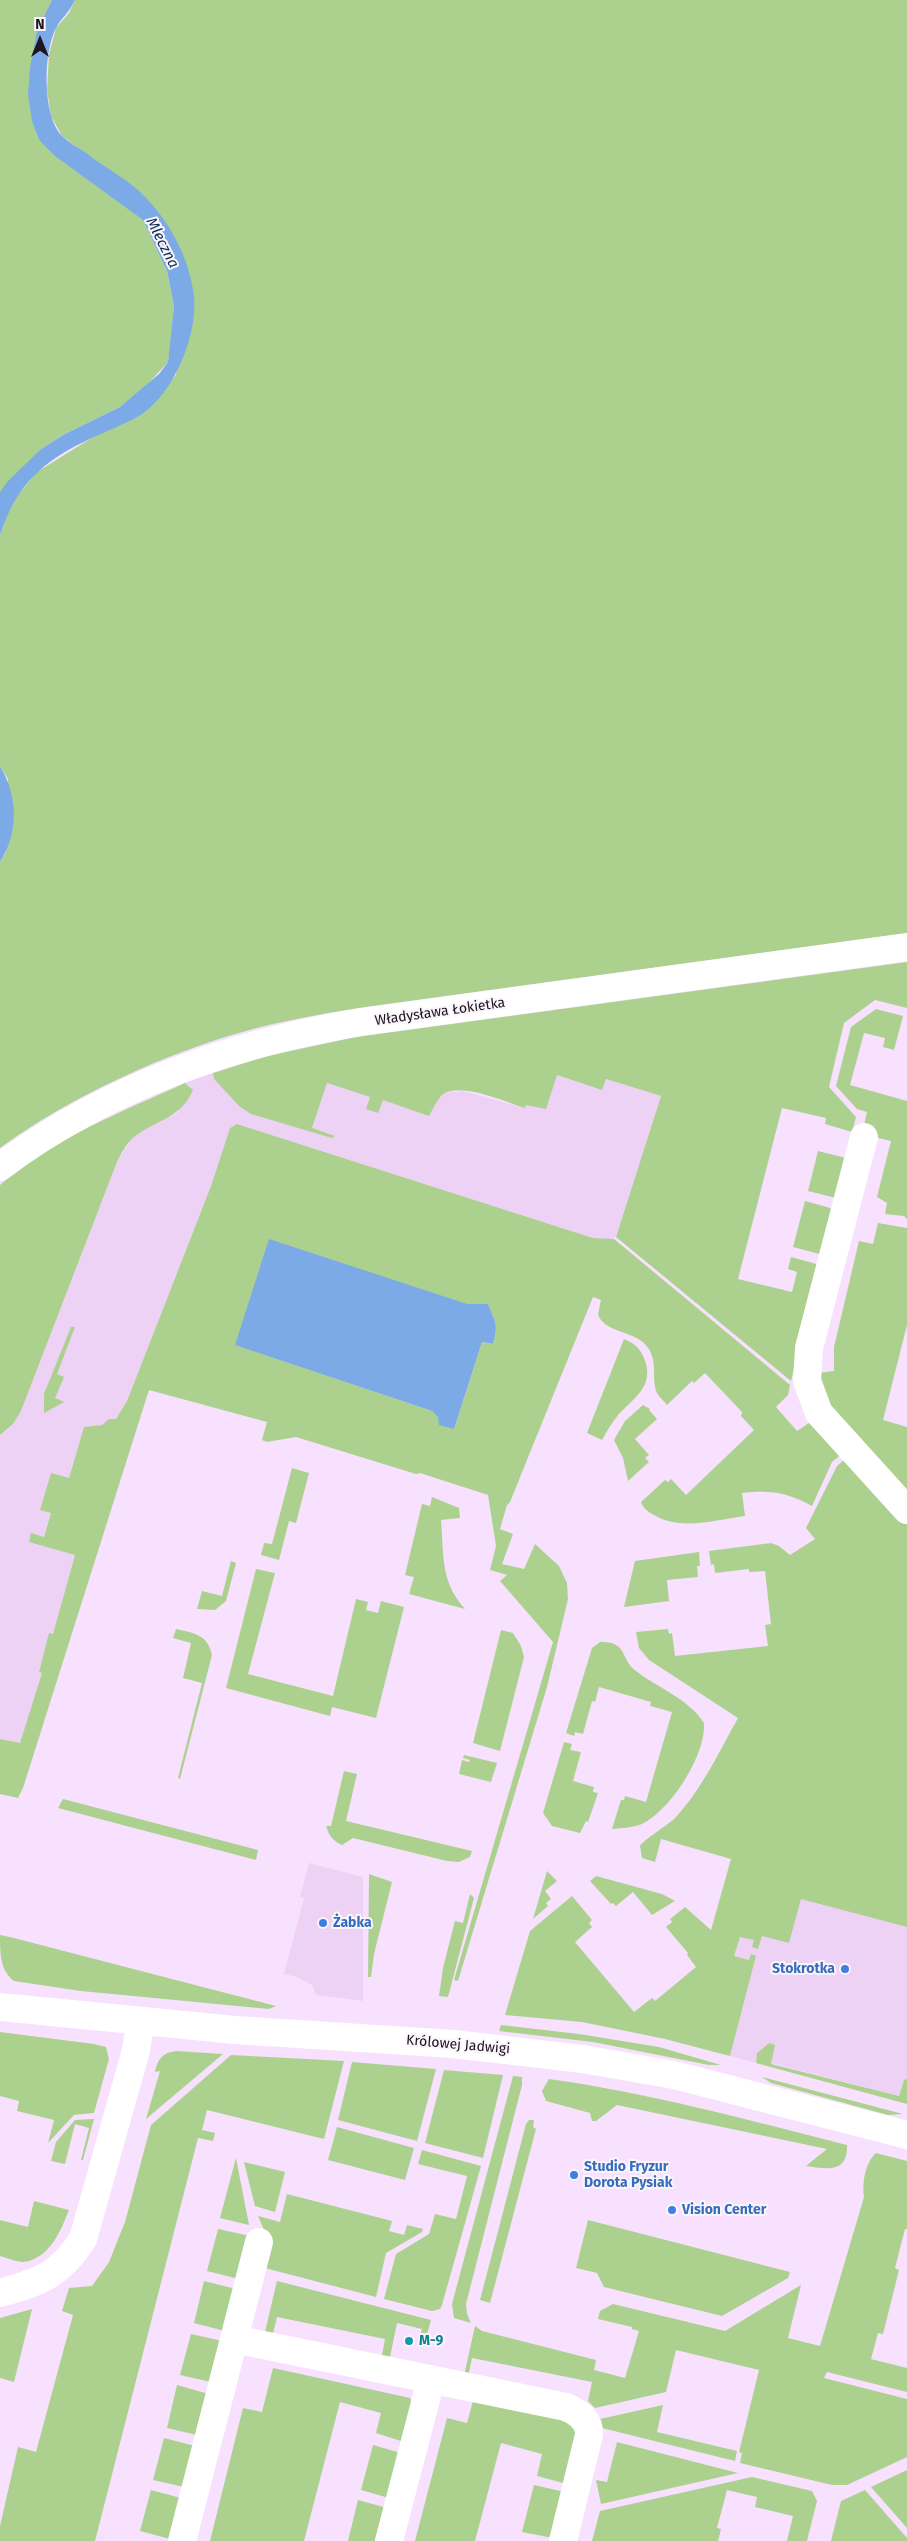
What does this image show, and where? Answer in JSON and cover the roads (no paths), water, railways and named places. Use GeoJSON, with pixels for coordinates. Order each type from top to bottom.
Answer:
{"type":"FeatureCollection","features":[{"type":"Feature","properties":{"kind":"street","name":"Władysława Łokietka"},"geometry":{"type":"LineString","coordinates":[[0,1167],[40,1139],[130,1092],[210,1058],[285,1037],[362,1022],[907,947]]}},
{"type":"Feature","properties":{"kind":"street"},"geometry":{"type":"LineString","coordinates":[[864,1137],[809,1348],[807,1381],[819,1413],[907,1510]]}},
{"type":"Feature","properties":{"kind":"street","name":"Królowej Jadwigi"},"geometry":{"type":"LineString","coordinates":[[0,2007],[141,2022],[454,2044],[592,2060],[674,2075],[907,2135]]}},
{"type":"Feature","properties":{"kind":"street"},"geometry":{"type":"LineString","coordinates":[[0,2292],[41,2280],[51,2275],[70,2258],[83,2239],[135,2054],[141,2022]]}},
{"type":"Feature","properties":{"kind":"street"},"geometry":{"type":"LineString","coordinates":[[182,2541],[259,2242]]}},
{"type":"Feature","properties":{"kind":"street"},"geometry":{"type":"LineString","coordinates":[[234,2339],[566,2407],[583,2418],[590,2430],[563,2541]]}},
{"type":"Feature","properties":{"kind":"street"},"geometry":{"type":"LineString","coordinates":[[389,2541],[431,2380]]}},
{"type":"Feature","properties":{"kind":"water","name":"Mleczna"},"geometry":{"type":"Polygon","coordinates":[[[52,0],[75,0],[56,28],[49,52],[47,67],[48,99],[55,127],[69,142],[134,186],[159,213],[182,252],[194,296],[194,312],[192,329],[180,365],[160,397],[148,410],[134,419],[83,442],[58,456],[47,465],[19,494],[6,518],[0,535],[0,492],[8,481],[41,449],[65,434],[120,407],[159,374],[168,362],[174,306],[167,271],[143,220],[55,156],[39,140],[32,121],[28,95],[30,68],[37,31],[52,0]]]}},
{"type":"Feature","properties":{"kind":"water"},"geometry":{"type":"Polygon","coordinates":[[[0,766],[10,789],[14,814],[11,839],[0,862],[0,766]]]}},
{"type":"Feature","properties":{"kind":"water"},"geometry":{"type":"Polygon","coordinates":[[[269,1239],[467,1304],[488,1304],[496,1327],[495,1337],[493,1344],[482,1342],[454,1429],[439,1425],[438,1417],[432,1411],[235,1345],[269,1239]]]}},
{"type":"Feature","properties":{"kind":"place","name":"Żabka"},"geometry":{"type":"Point","coordinates":[323,1923]}},
{"type":"Feature","properties":{"kind":"place","name":"Stokrotka"},"geometry":{"type":"Point","coordinates":[845,1969]}},
{"type":"Feature","properties":{"kind":"place","name":"Studio Fryzur Dorota Pysiak"},"geometry":{"type":"Point","coordinates":[574,2175]}},
{"type":"Feature","properties":{"kind":"place","name":"Vision Center"},"geometry":{"type":"Point","coordinates":[672,2210]}},
{"type":"Feature","properties":{"kind":"place","name":"M-9"},"geometry":{"type":"Point","coordinates":[409,2341]}}]}
